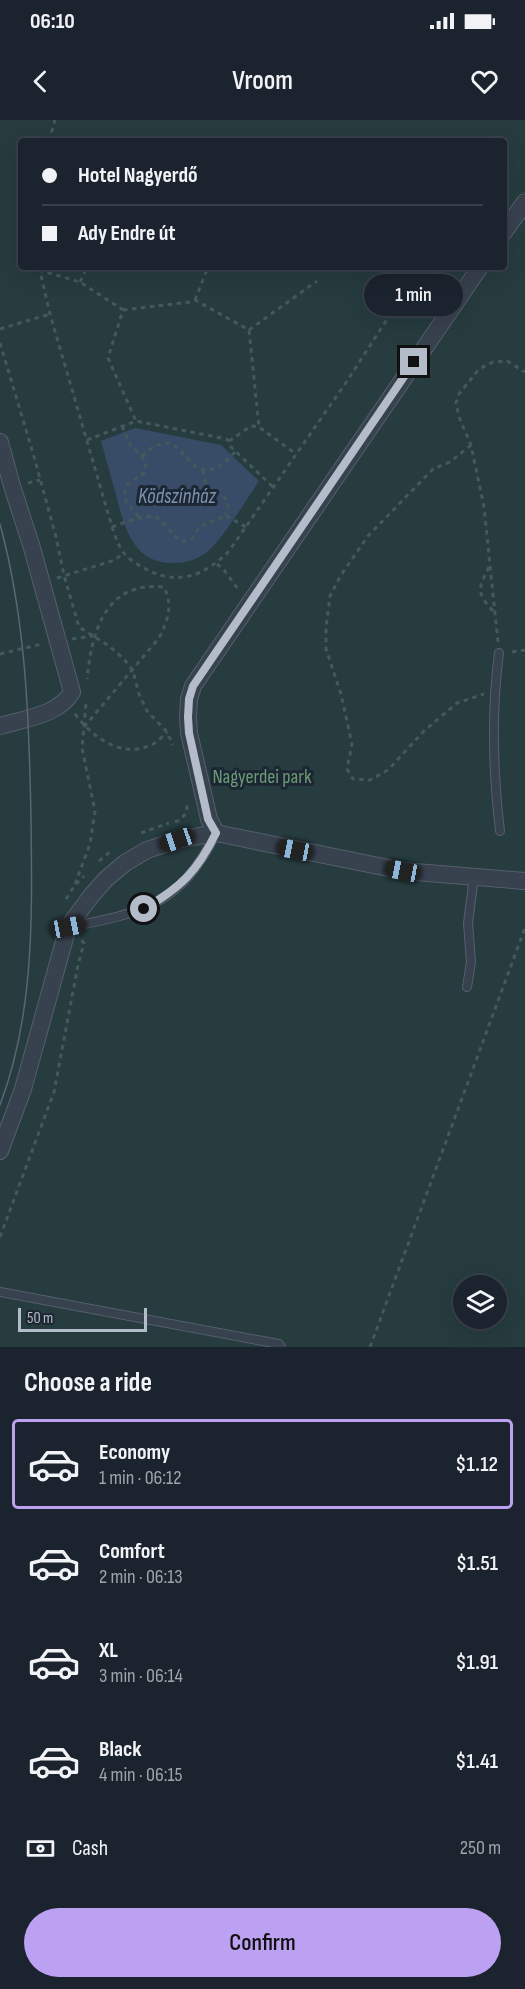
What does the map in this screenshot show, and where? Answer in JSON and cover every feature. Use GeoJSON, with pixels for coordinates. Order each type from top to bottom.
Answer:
{"type":"FeatureCollection","features":[{"type":"Feature","properties":{"kind":"street"},"geometry":{"type":"LineString","coordinates":[[507,228],[525,202]]}},
{"type":"Feature","properties":{"kind":"street"},"geometry":{"type":"LineString","coordinates":[[216,833],[208,819],[189,733],[189,699],[193,686],[478,270]]}},
{"type":"Feature","properties":{"kind":"street"},"geometry":{"type":"LineString","coordinates":[[0,442],[72,692],[66,702],[52,710],[0,726]]}},
{"type":"Feature","properties":{"kind":"street"},"geometry":{"type":"LineString","coordinates":[[0,1151],[22,1089],[68,927],[106,879],[125,863],[147,850],[177,840],[216,833],[403,871],[525,881]]}},
{"type":"Feature","properties":{"kind":"lane"},"geometry":{"type":"LineString","coordinates":[[499,653],[494,691],[494,782],[500,831]]}},
{"type":"Feature","properties":{"kind":"lane"},"geometry":{"type":"LineString","coordinates":[[68,927],[111,919],[144,909],[171,893],[191,875],[205,855],[216,833]]}},
{"type":"Feature","properties":{"kind":"lane"},"geometry":{"type":"LineString","coordinates":[[467,987],[471,962],[468,923],[474,877]]}},
{"type":"Feature","properties":{"kind":"lane"},"geometry":{"type":"LineString","coordinates":[[0,1292],[280,1346]]}},
{"type":"Feature","properties":{"kind":"path"},"geometry":{"type":"LineString","coordinates":[[50,138],[55,120]]}},
{"type":"Feature","properties":{"kind":"path"},"geometry":{"type":"LineString","coordinates":[[39,270],[112,526],[124,553],[138,565],[157,575],[182,578],[202,573],[217,564],[229,551],[345,384],[419,270]]}},
{"type":"Feature","properties":{"kind":"path"},"geometry":{"type":"LineString","coordinates":[[42,270],[80,282],[123,310],[195,300],[207,270]]}},
{"type":"Feature","properties":{"kind":"path"},"geometry":{"type":"LineString","coordinates":[[80,282],[86,270]]}},
{"type":"Feature","properties":{"kind":"path"},"geometry":{"type":"LineString","coordinates":[[249,330],[317,281]]}},
{"type":"Feature","properties":{"kind":"path"},"geometry":{"type":"LineString","coordinates":[[195,300],[249,330]]}},
{"type":"Feature","properties":{"kind":"path"},"geometry":{"type":"LineString","coordinates":[[123,310],[108,358],[136,421]]}},
{"type":"Feature","properties":{"kind":"path"},"geometry":{"type":"LineString","coordinates":[[0,329],[50,314]]}},
{"type":"Feature","properties":{"kind":"path"},"geometry":{"type":"LineString","coordinates":[[249,330],[259,427]]}},
{"type":"Feature","properties":{"kind":"path"},"geometry":{"type":"LineString","coordinates":[[0,343],[56,537],[79,627],[124,659],[133,671],[138,694],[147,711],[167,732],[174,747]]}},
{"type":"Feature","properties":{"kind":"path"},"geometry":{"type":"LineString","coordinates":[[525,372],[507,361],[493,362],[479,369],[459,394],[456,403],[459,417],[471,445],[484,507],[499,653],[525,650]]}},
{"type":"Feature","properties":{"kind":"path"},"geometry":{"type":"LineString","coordinates":[[87,440],[136,421],[229,441],[251,426],[259,427],[296,454]]}},
{"type":"Feature","properties":{"kind":"path"},"geometry":{"type":"LineString","coordinates":[[122,426],[130,445],[142,456],[146,464],[142,476],[128,484],[123,495],[139,519]]}},
{"type":"Feature","properties":{"kind":"path"},"geometry":{"type":"LineString","coordinates":[[229,441],[231,447],[273,487]]}},
{"type":"Feature","properties":{"kind":"path"},"geometry":{"type":"LineString","coordinates":[[142,456],[161,444],[172,445],[181,449],[192,464],[203,470],[216,468],[236,452]]}},
{"type":"Feature","properties":{"kind":"path"},"geometry":{"type":"LineString","coordinates":[[471,445],[450,462],[434,469],[368,536],[341,575],[330,596],[326,649],[341,694],[352,744],[347,769],[353,779],[370,780],[388,770],[424,731],[457,703],[494,691]]}},
{"type":"Feature","properties":{"kind":"path"},"geometry":{"type":"LineString","coordinates":[[112,526],[157,517],[178,539],[187,540],[195,536],[204,523],[216,521],[225,515],[228,506],[225,497],[207,486],[203,470]]}},
{"type":"Feature","properties":{"kind":"path"},"geometry":{"type":"LineString","coordinates":[[225,515],[246,527]]}},
{"type":"Feature","properties":{"kind":"path"},"geometry":{"type":"LineString","coordinates":[[42,583],[116,560],[124,553]]}},
{"type":"Feature","properties":{"kind":"path"},"geometry":{"type":"LineString","coordinates":[[217,564],[248,603]]}},
{"type":"Feature","properties":{"kind":"path"},"geometry":{"type":"LineString","coordinates":[[489,567],[480,586],[483,599],[495,612]]}},
{"type":"Feature","properties":{"kind":"path"},"geometry":{"type":"LineString","coordinates":[[84,727],[159,638],[167,623],[169,597],[164,587],[143,588],[111,603],[94,636],[87,687]]}},
{"type":"Feature","properties":{"kind":"path"},"geometry":{"type":"LineString","coordinates":[[64,902],[74,886],[90,844],[95,812],[82,748],[86,697]]}},
{"type":"Feature","properties":{"kind":"path"},"geometry":{"type":"LineString","coordinates":[[139,834],[180,820],[187,812],[185,796]]}},
{"type":"Feature","properties":{"kind":"path"},"geometry":{"type":"LineString","coordinates":[[97,863],[113,850]]}},
{"type":"Feature","properties":{"kind":"path"},"geometry":{"type":"LineString","coordinates":[[74,886],[90,870]]}},
{"type":"Feature","properties":{"kind":"path"},"geometry":{"type":"LineString","coordinates":[[370,1347],[525,928]]}},
{"type":"Feature","properties":{"kind":"path"},"geometry":{"type":"LineString","coordinates":[[0,1237],[54,1092],[84,943]]}},
{"type":"Feature","properties":{"kind":"green space","name":"Nagyerdei park"},"geometry":{"type":"Polygon","coordinates":[[[0,120],[525,120],[525,1347],[0,1347],[0,120]]]}},
{"type":"Feature","properties":{"kind":"water","name":"Ködszínház"},"geometry":{"type":"Polygon","coordinates":[[[135,428],[221,445],[259,481],[214,546],[199,557],[172,563],[158,561],[148,557],[139,549],[127,530],[101,441],[135,428]]]}},
{"type":"Feature","properties":{"kind":"tram line"},"geometry":{"type":"LineString","coordinates":[[0,524],[16,596],[21,633],[27,706],[32,890],[29,963],[20,1035],[0,1105]]}},
{"type":"Feature","properties":{"kind":"route"},"geometry":{"type":"LineString","coordinates":[[144,909],[171,893],[191,875],[205,855],[216,833],[208,819],[189,733],[189,699],[193,686],[414,362]]}}]}
